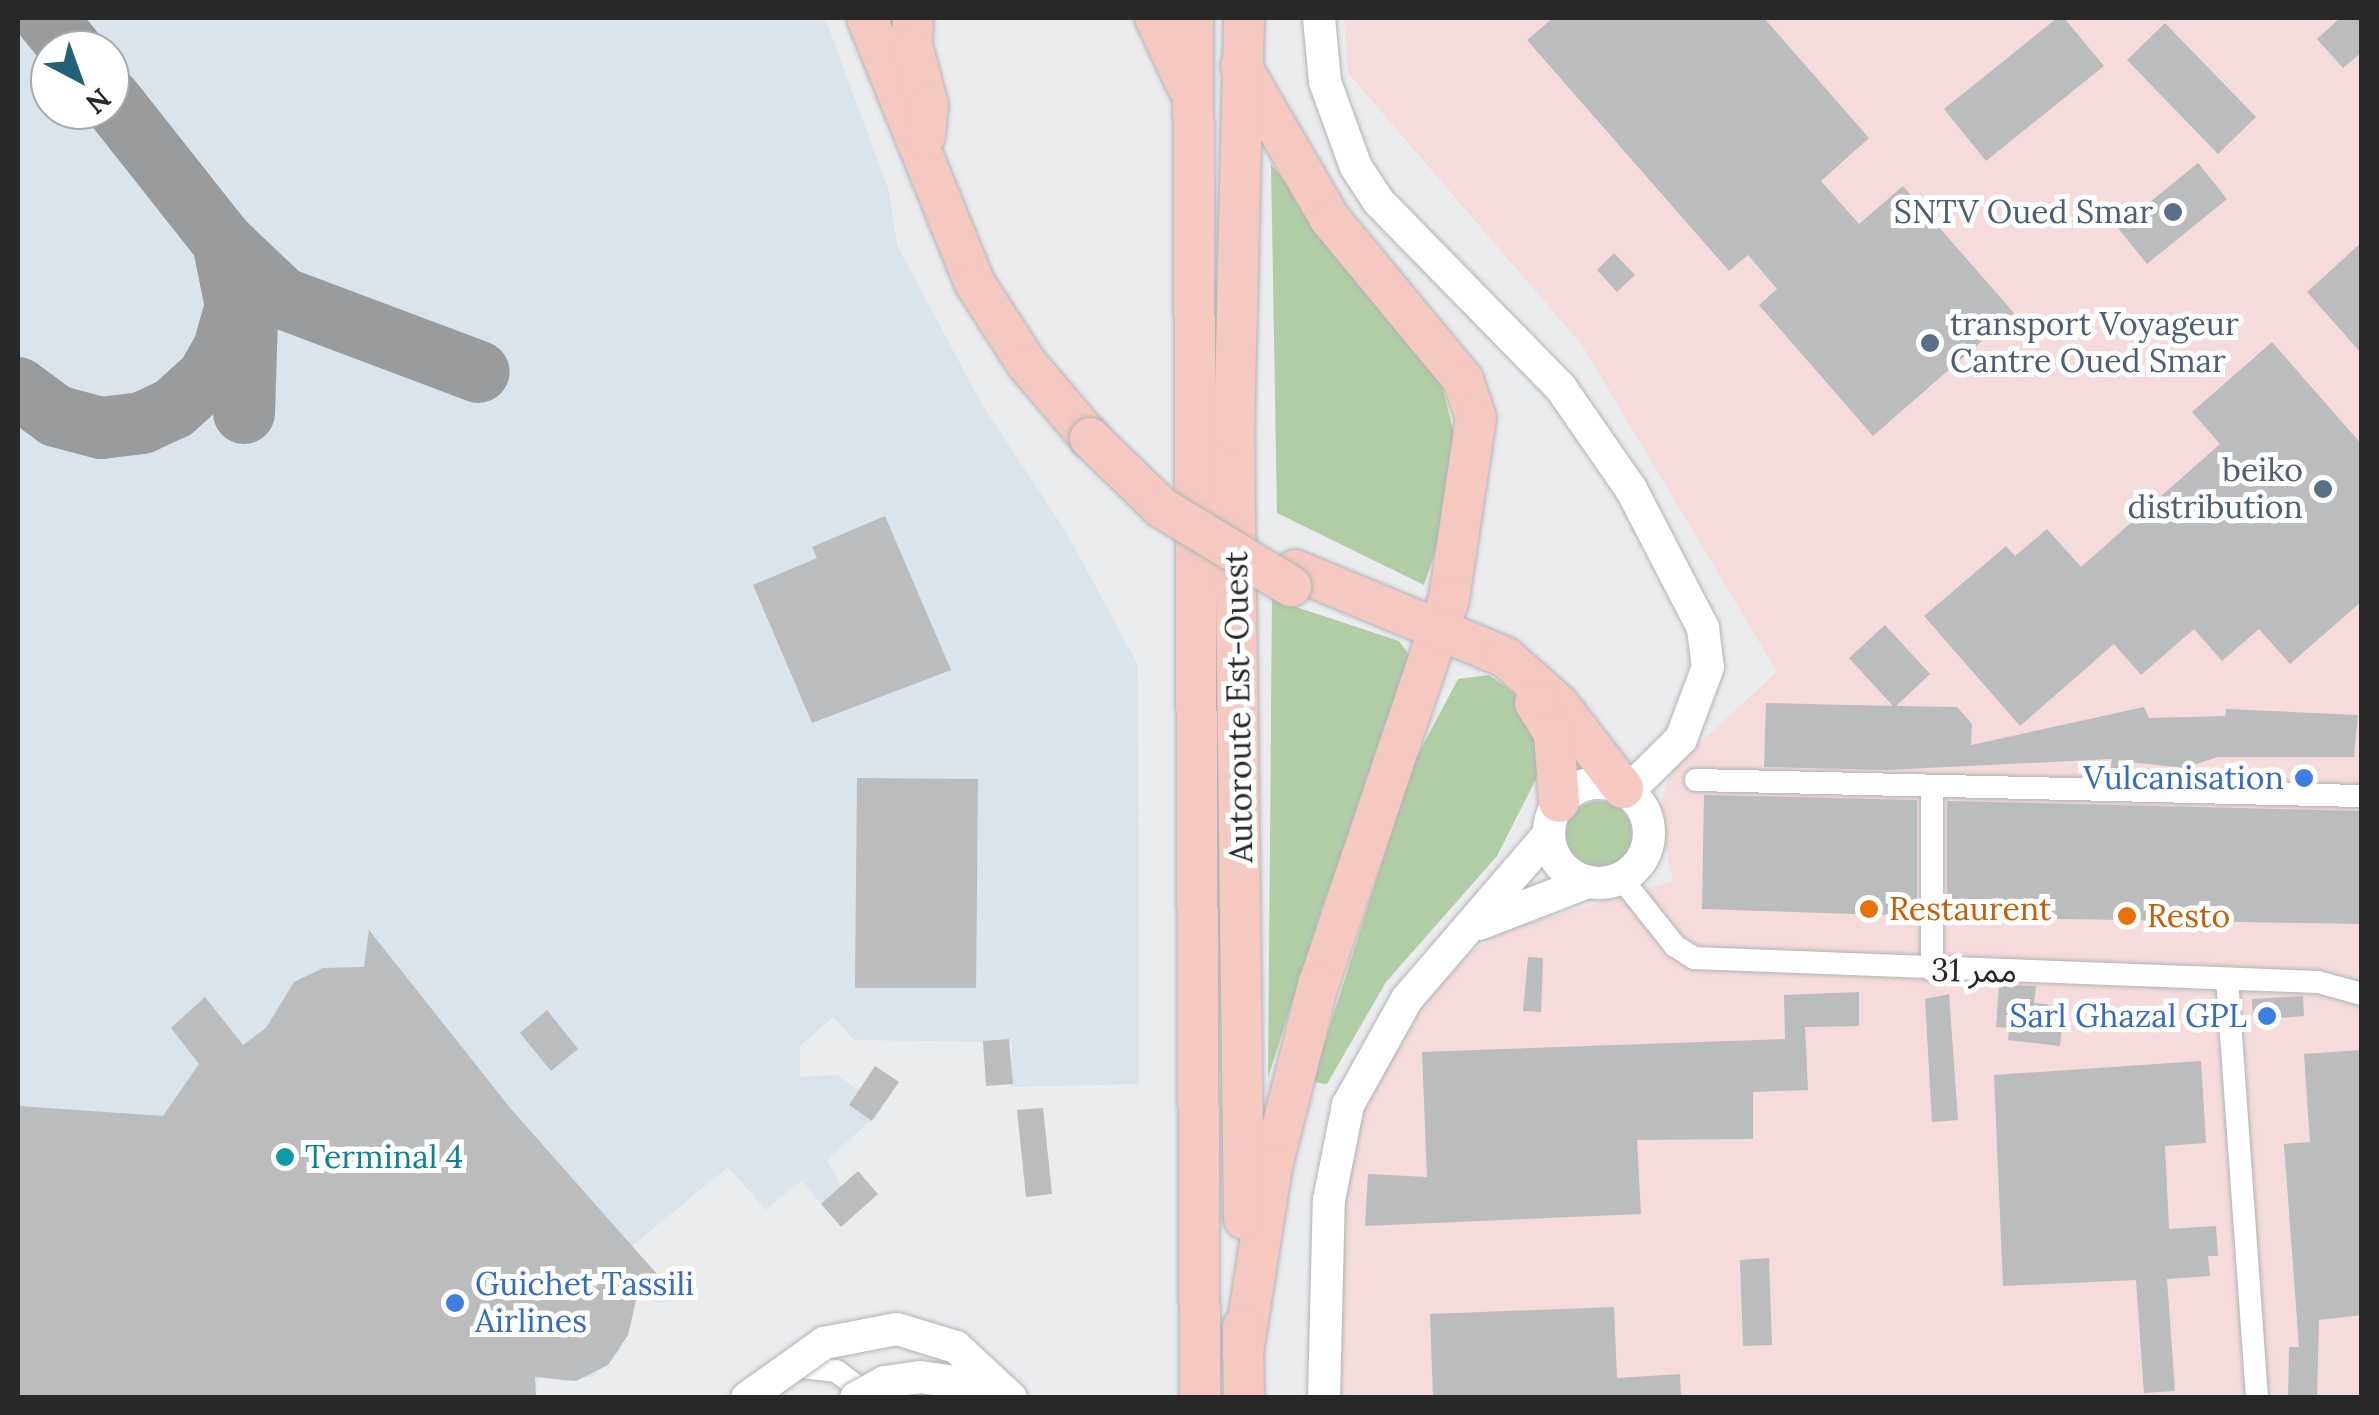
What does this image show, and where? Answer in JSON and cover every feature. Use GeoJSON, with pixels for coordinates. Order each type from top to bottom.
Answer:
{"type":"FeatureCollection","features":[{"type":"Feature","properties":{"kind":"highway"},"geometry":{"type":"LineString","coordinates":[[867,18],[966,267],[1027,364],[1189,528],[1293,578],[1439,635],[1498,667],[1545,715],[1559,753],[1554,818]]}},
{"type":"Feature","properties":{"kind":"highway"},"geometry":{"type":"LineString","coordinates":[[888,18],[925,136],[965,238],[1004,307],[1096,434]]}},
{"type":"Feature","properties":{"kind":"highway"},"geometry":{"type":"LineString","coordinates":[[913,18],[912,45],[928,110],[925,136]]}},
{"type":"Feature","properties":{"kind":"highway"},"geometry":{"type":"LineString","coordinates":[[1155,18],[1192,98]]}},
{"type":"Feature","properties":{"kind":"highway","name":"Autoroute Est-Ouest"},"geometry":{"type":"LineString","coordinates":[[1193,18],[1200,1398]]}},
{"type":"Feature","properties":{"kind":"highway","name":"Autoroute Est-Ouest"},"geometry":{"type":"LineString","coordinates":[[1244,18],[1234,432],[1244,1398]]}},
{"type":"Feature","properties":{"kind":"highway"},"geometry":{"type":"LineString","coordinates":[[1241,66],[1330,219],[1463,380],[1476,418],[1473,470],[1439,635],[1318,985],[1272,1167],[1243,1353]]}},
{"type":"Feature","properties":{"kind":"highway"},"geometry":{"type":"LineString","coordinates":[[1439,635],[1485,645],[1532,678],[1626,790]]}},
{"type":"Feature","properties":{"kind":"main road"},"geometry":{"type":"LineString","coordinates":[[1319,23],[1324,82],[1356,167],[1379,202],[1561,388],[1631,489],[1703,628],[1708,666],[1681,739],[1626,790],[1582,785],[1475,926],[1407,998],[1348,1106],[1328,1200],[1324,1398]]}},
{"type":"Feature","properties":{"kind":"main road"},"geometry":{"type":"LineString","coordinates":[[1475,926],[1588,882],[1621,878],[1643,858],[1650,829],[1626,790]]}},
{"type":"Feature","properties":{"kind":"main road"},"geometry":{"type":"LineString","coordinates":[[1554,818],[1560,865],[1588,882]]}},
{"type":"Feature","properties":{"kind":"main road"},"geometry":{"type":"LineString","coordinates":[[745,1398],[824,1344],[897,1329],[956,1347],[1011,1398]]}},
{"type":"Feature","properties":{"kind":"main road"},"geometry":{"type":"LineString","coordinates":[[856,1398],[885,1382],[920,1376],[955,1382],[984,1398]]}},
{"type":"Feature","properties":{"kind":"street"},"geometry":{"type":"LineString","coordinates":[[1696,780],[2362,796]]}},
{"type":"Feature","properties":{"kind":"street"},"geometry":{"type":"LineString","coordinates":[[1932,786],[1932,970]]}},
{"type":"Feature","properties":{"kind":"street","name":"ممر 31"},"geometry":{"type":"LineString","coordinates":[[1621,878],[1674,946],[1694,958],[2318,982],[2362,994]]}},
{"type":"Feature","properties":{"kind":"street"},"geometry":{"type":"LineString","coordinates":[[2228,979],[2257,1398]]}},
{"type":"Feature","properties":{"kind":"street"},"geometry":{"type":"LineString","coordinates":[[745,1398],[775,1372],[811,1364],[836,1371],[873,1398]]}},
{"type":"Feature","properties":{"kind":"shaded area"},"geometry":{"type":"Polygon","coordinates":[[[18,18],[825,18],[889,191],[897,245],[981,403],[1066,532],[1138,665],[1139,1084],[1011,1087],[1012,1042],[854,1040],[833,1017],[800,1046],[800,1077],[837,1075],[883,1108],[827,1161],[850,1199],[832,1215],[801,1181],[766,1210],[728,1167],[632,1246],[679,1299],[659,1303],[637,1294],[619,1352],[593,1376],[564,1382],[539,1373],[535,1398],[18,1397],[18,18]]]}},
{"type":"Feature","properties":{"kind":"shaded area"},"geometry":{"type":"Polygon","coordinates":[[[1344,18],[2361,18],[2361,1397],[1334,1398],[1333,1235],[1355,1113],[1443,971],[1507,929],[1673,881],[1657,811],[1673,767],[1777,672],[1582,345],[1348,73],[1344,18]]]}},
{"type":"Feature","properties":{"kind":"green space"},"geometry":{"type":"Polygon","coordinates":[[[1271,164],[1440,377],[1455,438],[1443,529],[1424,585],[1277,513],[1271,164]]]}},
{"type":"Feature","properties":{"kind":"green space"},"geometry":{"type":"Polygon","coordinates":[[[1272,599],[1399,641],[1415,663],[1325,899],[1268,1078],[1272,599]]]}},
{"type":"Feature","properties":{"kind":"green space"},"geometry":{"type":"Polygon","coordinates":[[[1489,675],[1520,697],[1543,741],[1536,779],[1497,856],[1386,982],[1327,1084],[1312,1082],[1414,762],[1458,679],[1489,675]]]}},
{"type":"Feature","properties":{"kind":"green space"},"geometry":{"type":"Polygon","coordinates":[[[1599,801],[1612,803],[1622,811],[1630,821],[1630,847],[1622,857],[1612,865],[1599,867],[1586,865],[1576,857],[1568,847],[1566,834],[1568,821],[1576,811],[1586,803],[1599,801]]]}},
{"type":"Feature","properties":{"kind":"building"},"geometry":{"type":"Polygon","coordinates":[[[1553,18],[1764,18],[1869,138],[1821,181],[1859,224],[1903,186],[2014,313],[1873,436],[1759,305],[1777,289],[1748,255],[1729,271],[1527,40],[1553,18]]]}},
{"type":"Feature","properties":{"kind":"building"},"geometry":{"type":"Polygon","coordinates":[[[2057,18],[2064,18],[2104,66],[1986,161],[1944,109],[2057,18]]]}},
{"type":"Feature","properties":{"kind":"building"},"geometry":{"type":"Polygon","coordinates":[[[2340,18],[2362,18],[2362,52],[2343,68],[2317,39],[2340,18]]]}},
{"type":"Feature","properties":{"kind":"building"},"geometry":{"type":"Polygon","coordinates":[[[2165,23],[2256,117],[2218,154],[2127,60],[2165,23]]]}},
{"type":"Feature","properties":{"kind":"building"},"geometry":{"type":"Polygon","coordinates":[[[2198,163],[2227,199],[2147,264],[2118,228],[2198,163]]]}},
{"type":"Feature","properties":{"kind":"building"},"geometry":{"type":"Polygon","coordinates":[[[2362,242],[2362,354],[2307,292],[2362,242]]]}},
{"type":"Feature","properties":{"kind":"building"},"geometry":{"type":"Polygon","coordinates":[[[1614,253],[1635,275],[1617,292],[1597,270],[1614,253]]]}},
{"type":"Feature","properties":{"kind":"building"},"geometry":{"type":"Polygon","coordinates":[[[2272,342],[2362,445],[2362,601],[2290,664],[2259,629],[2222,661],[2194,629],[2141,675],[2114,644],[2020,726],[1924,616],[2006,546],[2015,556],[2047,529],[2081,567],[2220,444],[2192,412],[2272,342]]]}},
{"type":"Feature","properties":{"kind":"building"},"geometry":{"type":"Polygon","coordinates":[[[885,516],[951,670],[812,723],[753,585],[817,558],[812,547],[885,516]]]}},
{"type":"Feature","properties":{"kind":"building"},"geometry":{"type":"Polygon","coordinates":[[[1885,625],[1930,674],[1896,706],[1957,707],[1972,724],[1971,745],[2144,707],[2149,718],[2225,716],[2226,709],[2358,715],[2354,757],[2218,757],[2184,768],[2130,762],[2129,775],[2110,775],[2112,759],[1886,770],[1764,767],[1766,703],[1893,706],[1849,658],[1885,625]]]}},
{"type":"Feature","properties":{"kind":"building"},"geometry":{"type":"Polygon","coordinates":[[[857,778],[978,779],[976,988],[855,988],[857,778]]]}},
{"type":"Feature","properties":{"kind":"building"},"geometry":{"type":"Polygon","coordinates":[[[1704,795],[1917,800],[1917,916],[1702,909],[1704,795]]]}},
{"type":"Feature","properties":{"kind":"building"},"geometry":{"type":"Polygon","coordinates":[[[1947,801],[2362,811],[2362,924],[1947,917],[1947,801]]]}},
{"type":"Feature","properties":{"kind":"building","name":"Terminal 4"},"geometry":{"type":"Polygon","coordinates":[[[369,930],[511,1109],[679,1299],[637,1296],[628,1335],[608,1365],[576,1381],[535,1377],[536,1398],[18,1398],[18,1106],[163,1116],[199,1064],[171,1028],[205,997],[243,1045],[266,1028],[294,982],[323,968],[364,967],[369,930]]]}},
{"type":"Feature","properties":{"kind":"building"},"geometry":{"type":"Polygon","coordinates":[[[1528,957],[1543,958],[1541,1012],[1523,1011],[1528,957]]]}},
{"type":"Feature","properties":{"kind":"building"},"geometry":{"type":"Polygon","coordinates":[[[1999,985],[2036,986],[2034,1003],[2064,1006],[2060,1046],[2008,1040],[2009,1028],[1996,1027],[1999,985]]]}},
{"type":"Feature","properties":{"kind":"building"},"geometry":{"type":"Polygon","coordinates":[[[1859,992],[1859,1026],[1805,1027],[1808,1090],[1753,1092],[1753,1139],[1637,1140],[1641,1214],[1365,1226],[1368,1174],[1427,1177],[1422,1052],[1785,1039],[1784,995],[1859,992]]]}},
{"type":"Feature","properties":{"kind":"building"},"geometry":{"type":"Polygon","coordinates":[[[1949,994],[1958,1120],[1932,1122],[1925,999],[1949,994]]]}},
{"type":"Feature","properties":{"kind":"building"},"geometry":{"type":"Polygon","coordinates":[[[2303,996],[2304,1016],[2253,1020],[2252,999],[2303,996]]]}},
{"type":"Feature","properties":{"kind":"building"},"geometry":{"type":"Polygon","coordinates":[[[547,1010],[578,1049],[551,1071],[520,1033],[547,1010]]]}},
{"type":"Feature","properties":{"kind":"building"},"geometry":{"type":"Polygon","coordinates":[[[1009,1039],[1013,1084],[986,1086],[983,1041],[1009,1039]]]}},
{"type":"Feature","properties":{"kind":"building"},"geometry":{"type":"Polygon","coordinates":[[[2362,1050],[2362,1315],[2319,1320],[2317,1398],[2288,1398],[2289,1347],[2299,1347],[2284,1144],[2310,1142],[2304,1054],[2362,1050]]]}},
{"type":"Feature","properties":{"kind":"building"},"geometry":{"type":"Polygon","coordinates":[[[2201,1061],[2206,1143],[2165,1146],[2169,1229],[2216,1226],[2218,1256],[2208,1256],[2210,1276],[2167,1279],[2175,1391],[2144,1393],[2136,1280],[2003,1286],[1994,1075],[2201,1061]]]}},
{"type":"Feature","properties":{"kind":"building"},"geometry":{"type":"Polygon","coordinates":[[[875,1066],[899,1082],[872,1121],[849,1105],[875,1066]]]}},
{"type":"Feature","properties":{"kind":"building"},"geometry":{"type":"Polygon","coordinates":[[[1043,1108],[1052,1194],[1026,1197],[1017,1110],[1043,1108]]]}},
{"type":"Feature","properties":{"kind":"building"},"geometry":{"type":"Polygon","coordinates":[[[858,1171],[878,1194],[841,1227],[821,1204],[858,1171]]]}},
{"type":"Feature","properties":{"kind":"building"},"geometry":{"type":"Polygon","coordinates":[[[1769,1258],[1772,1345],[1743,1346],[1740,1260],[1769,1258]]]}},
{"type":"Feature","properties":{"kind":"building"},"geometry":{"type":"Polygon","coordinates":[[[1614,1307],[1617,1378],[1680,1374],[1681,1398],[1433,1398],[1430,1314],[1614,1307]]]}},
{"type":"Feature","properties":{"kind":"taxiway"},"geometry":{"type":"LineString","coordinates":[[46,18],[56,30]]}},
{"type":"Feature","properties":{"kind":"taxiway"},"geometry":{"type":"LineString","coordinates":[[18,388],[56,416],[101,428],[142,423],[174,408],[207,378],[224,348],[236,306],[223,242],[130,124]]}},
{"type":"Feature","properties":{"kind":"taxiway"},"geometry":{"type":"LineString","coordinates":[[244,413],[247,317],[223,242],[282,298],[479,372]]}},
{"type":"Feature","properties":{"kind":"place","name":"SNTV Oued Smar"},"geometry":{"type":"Point","coordinates":[2173,212]}},
{"type":"Feature","properties":{"kind":"place","name":"transport Voyageur Cantre Oued Smar"},"geometry":{"type":"Point","coordinates":[1930,343]}},
{"type":"Feature","properties":{"kind":"place","name":"beiko distribution"},"geometry":{"type":"Point","coordinates":[2323,489]}},
{"type":"Feature","properties":{"kind":"place","name":"Vulcanisation"},"geometry":{"type":"Point","coordinates":[2304,778]}},
{"type":"Feature","properties":{"kind":"place","name":"Restaurent"},"geometry":{"type":"Point","coordinates":[1869,909]}},
{"type":"Feature","properties":{"kind":"place","name":"Resto"},"geometry":{"type":"Point","coordinates":[2127,916]}},
{"type":"Feature","properties":{"kind":"place","name":"Sarl Ghazal GPL"},"geometry":{"type":"Point","coordinates":[2267,1016]}},
{"type":"Feature","properties":{"kind":"place","name":"Terminal 4"},"geometry":{"type":"Point","coordinates":[285,1157]}},
{"type":"Feature","properties":{"kind":"place","name":"Guichet Tassili Airlines"},"geometry":{"type":"Point","coordinates":[455,1303]}}]}
